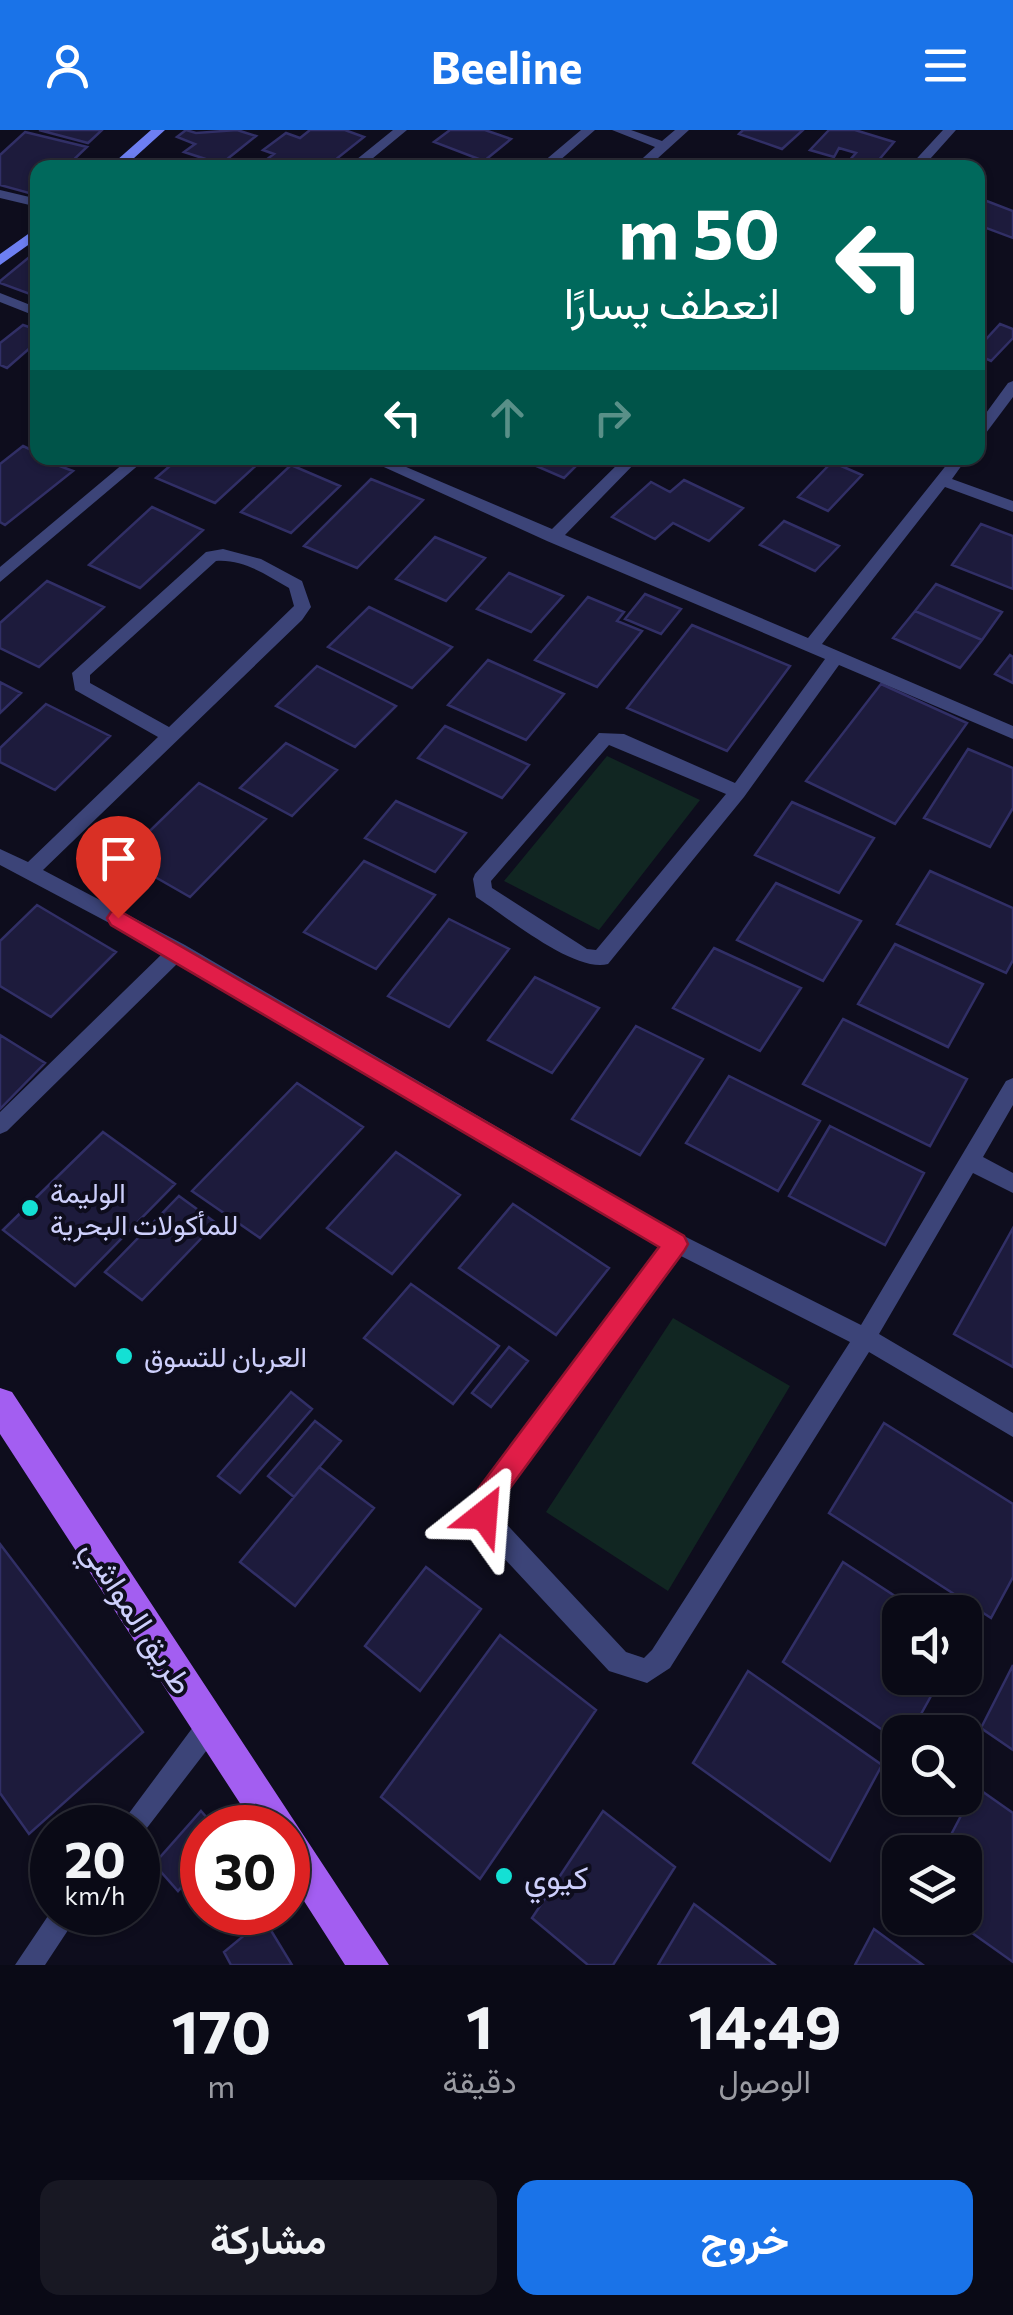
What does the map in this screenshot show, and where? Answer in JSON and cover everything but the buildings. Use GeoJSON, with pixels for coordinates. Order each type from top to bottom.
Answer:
{"type":"FeatureCollection","features":[{"type":"Feature","properties":{"kind":"main road","name":"طريق المواشي"},"geometry":{"type":"LineString","coordinates":[[0,1404],[264,1805]]}},
{"type":"Feature","properties":{"kind":"main road"},"geometry":{"type":"LineString","coordinates":[[310,1874],[369,1965]]}},
{"type":"Feature","properties":{"kind":"street"},"geometry":{"type":"LineString","coordinates":[[123,160],[159,130]]}},
{"type":"Feature","properties":{"kind":"street"},"geometry":{"type":"LineString","coordinates":[[362,160],[401,130]]}},
{"type":"Feature","properties":{"kind":"street"},"geometry":{"type":"LineString","coordinates":[[552,160],[589,130]]}},
{"type":"Feature","properties":{"kind":"street"},"geometry":{"type":"LineString","coordinates":[[618,130],[664,146]]}},
{"type":"Feature","properties":{"kind":"street"},"geometry":{"type":"LineString","coordinates":[[647,160],[683,130]]}},
{"type":"Feature","properties":{"kind":"street"},"geometry":{"type":"LineString","coordinates":[[922,160],[950,130]]}},
{"type":"Feature","properties":{"kind":"street"},"geometry":{"type":"LineString","coordinates":[[0,194],[30,201]]}},
{"type":"Feature","properties":{"kind":"street"},"geometry":{"type":"LineString","coordinates":[[0,261],[30,237]]}},
{"type":"Feature","properties":{"kind":"street"},"geometry":{"type":"LineString","coordinates":[[0,297],[30,309]]}},
{"type":"Feature","properties":{"kind":"street"},"geometry":{"type":"LineString","coordinates":[[985,424],[1013,386]]}},
{"type":"Feature","properties":{"kind":"street"},"geometry":{"type":"LineString","coordinates":[[0,576],[132,465]]}},
{"type":"Feature","properties":{"kind":"street"},"geometry":{"type":"LineString","coordinates":[[388,465],[1013,733]]}},
{"type":"Feature","properties":{"kind":"street"},"geometry":{"type":"LineString","coordinates":[[553,538],[625,465]]}},
{"type":"Feature","properties":{"kind":"street"},"geometry":{"type":"LineString","coordinates":[[810,646],[955,465]]}},
{"type":"Feature","properties":{"kind":"street"},"geometry":{"type":"LineString","coordinates":[[943,481],[1013,507]]}},
{"type":"Feature","properties":{"kind":"street"},"geometry":{"type":"LineString","coordinates":[[29,872],[296,616],[303,607],[296,585],[244,557],[226,553],[212,556],[81,673],[81,686],[94,696],[170,736]]}},
{"type":"Feature","properties":{"kind":"street"},"geometry":{"type":"LineString","coordinates":[[738,792],[618,739],[604,738],[482,879],[483,892],[583,956],[600,958],[738,792],[836,658]]}},
{"type":"Feature","properties":{"kind":"street"},"geometry":{"type":"LineString","coordinates":[[0,856],[178,950],[676,1244],[865,1338],[1013,1426]]}},
{"type":"Feature","properties":{"kind":"street"},"geometry":{"type":"LineString","coordinates":[[0,1125],[178,950]]}},
{"type":"Feature","properties":{"kind":"street"},"geometry":{"type":"LineString","coordinates":[[676,1244],[498,1483],[488,1498],[484,1515],[494,1531],[618,1662],[646,1671],[661,1659],[865,1338],[1013,1087]]}},
{"type":"Feature","properties":{"kind":"street"},"geometry":{"type":"LineString","coordinates":[[970,1160],[1013,1184]]}},
{"type":"Feature","properties":{"kind":"street"},"geometry":{"type":"LineString","coordinates":[[149,1805],[211,1724]]}},
{"type":"Feature","properties":{"kind":"street"},"geometry":{"type":"LineString","coordinates":[[29,1965],[51,1935]]}},
{"type":"Feature","properties":{"kind":"green space"},"geometry":{"type":"Polygon","coordinates":[[[607,756],[700,800],[599,930],[504,881],[607,756]]]}},
{"type":"Feature","properties":{"kind":"green space"},"geometry":{"type":"Polygon","coordinates":[[[673,1318],[790,1386],[668,1591],[546,1512],[673,1318]]]}},
{"type":"Feature","properties":{"kind":"place","name":"الوليمة للمأكولات البحرية"},"geometry":{"type":"Point","coordinates":[30,1208]}},
{"type":"Feature","properties":{"kind":"place","name":"العربان للتسوق"},"geometry":{"type":"Point","coordinates":[124,1356]}},
{"type":"Feature","properties":{"kind":"place","name":"كيوي"},"geometry":{"type":"Point","coordinates":[504,1876]}},
{"type":"Feature","properties":{"kind":"route"},"geometry":{"type":"LineString","coordinates":[[118,918],[676,1244],[498,1483],[488,1498],[484,1515]]}}]}
